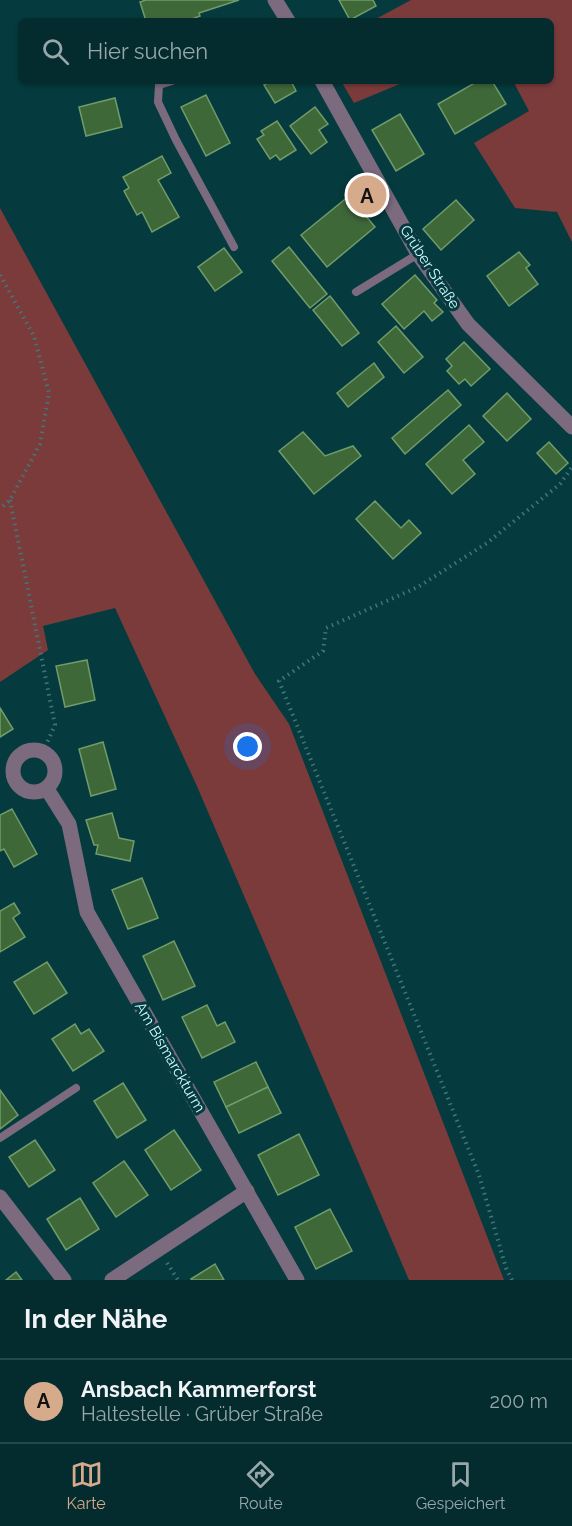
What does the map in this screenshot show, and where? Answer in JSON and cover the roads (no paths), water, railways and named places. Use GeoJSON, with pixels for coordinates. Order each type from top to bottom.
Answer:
{"type":"FeatureCollection","features":[{"type":"Feature","properties":{"kind":"street"},"geometry":{"type":"LineString","coordinates":[[275,0],[286,18]]}},
{"type":"Feature","properties":{"kind":"street","name":"Grüber Straße"},"geometry":{"type":"LineString","coordinates":[[324,84],[418,254],[468,324],[572,427]]}},
{"type":"Feature","properties":{"kind":"street"},"geometry":{"type":"LineString","coordinates":[[28,750],[43,752],[49,756],[56,769],[52,784],[47,789],[33,793],[25,791],[15,781],[13,774],[16,759],[28,750]]}},
{"type":"Feature","properties":{"kind":"street"},"geometry":{"type":"LineString","coordinates":[[0,786],[15,781]]}},
{"type":"Feature","properties":{"kind":"street","name":"Am Bismarckturm"},"geometry":{"type":"LineString","coordinates":[[47,789],[69,824],[87,912],[297,1280]]}},
{"type":"Feature","properties":{"kind":"street"},"geometry":{"type":"LineString","coordinates":[[112,1280],[247,1191]]}},
{"type":"Feature","properties":{"kind":"street"},"geometry":{"type":"LineString","coordinates":[[0,1197],[64,1280]]}},
{"type":"Feature","properties":{"kind":"lane"},"geometry":{"type":"LineString","coordinates":[[162,84],[159,85],[158,102],[234,248]]}},
{"type":"Feature","properties":{"kind":"lane"},"geometry":{"type":"LineString","coordinates":[[356,292],[418,254]]}},
{"type":"Feature","properties":{"kind":"lane"},"geometry":{"type":"LineString","coordinates":[[0,1138],[76,1088]]}},
{"type":"Feature","properties":{"kind":"place","name":"Ansbach Kammerforst"},"geometry":{"type":"Point","coordinates":[367,195]}}]}
